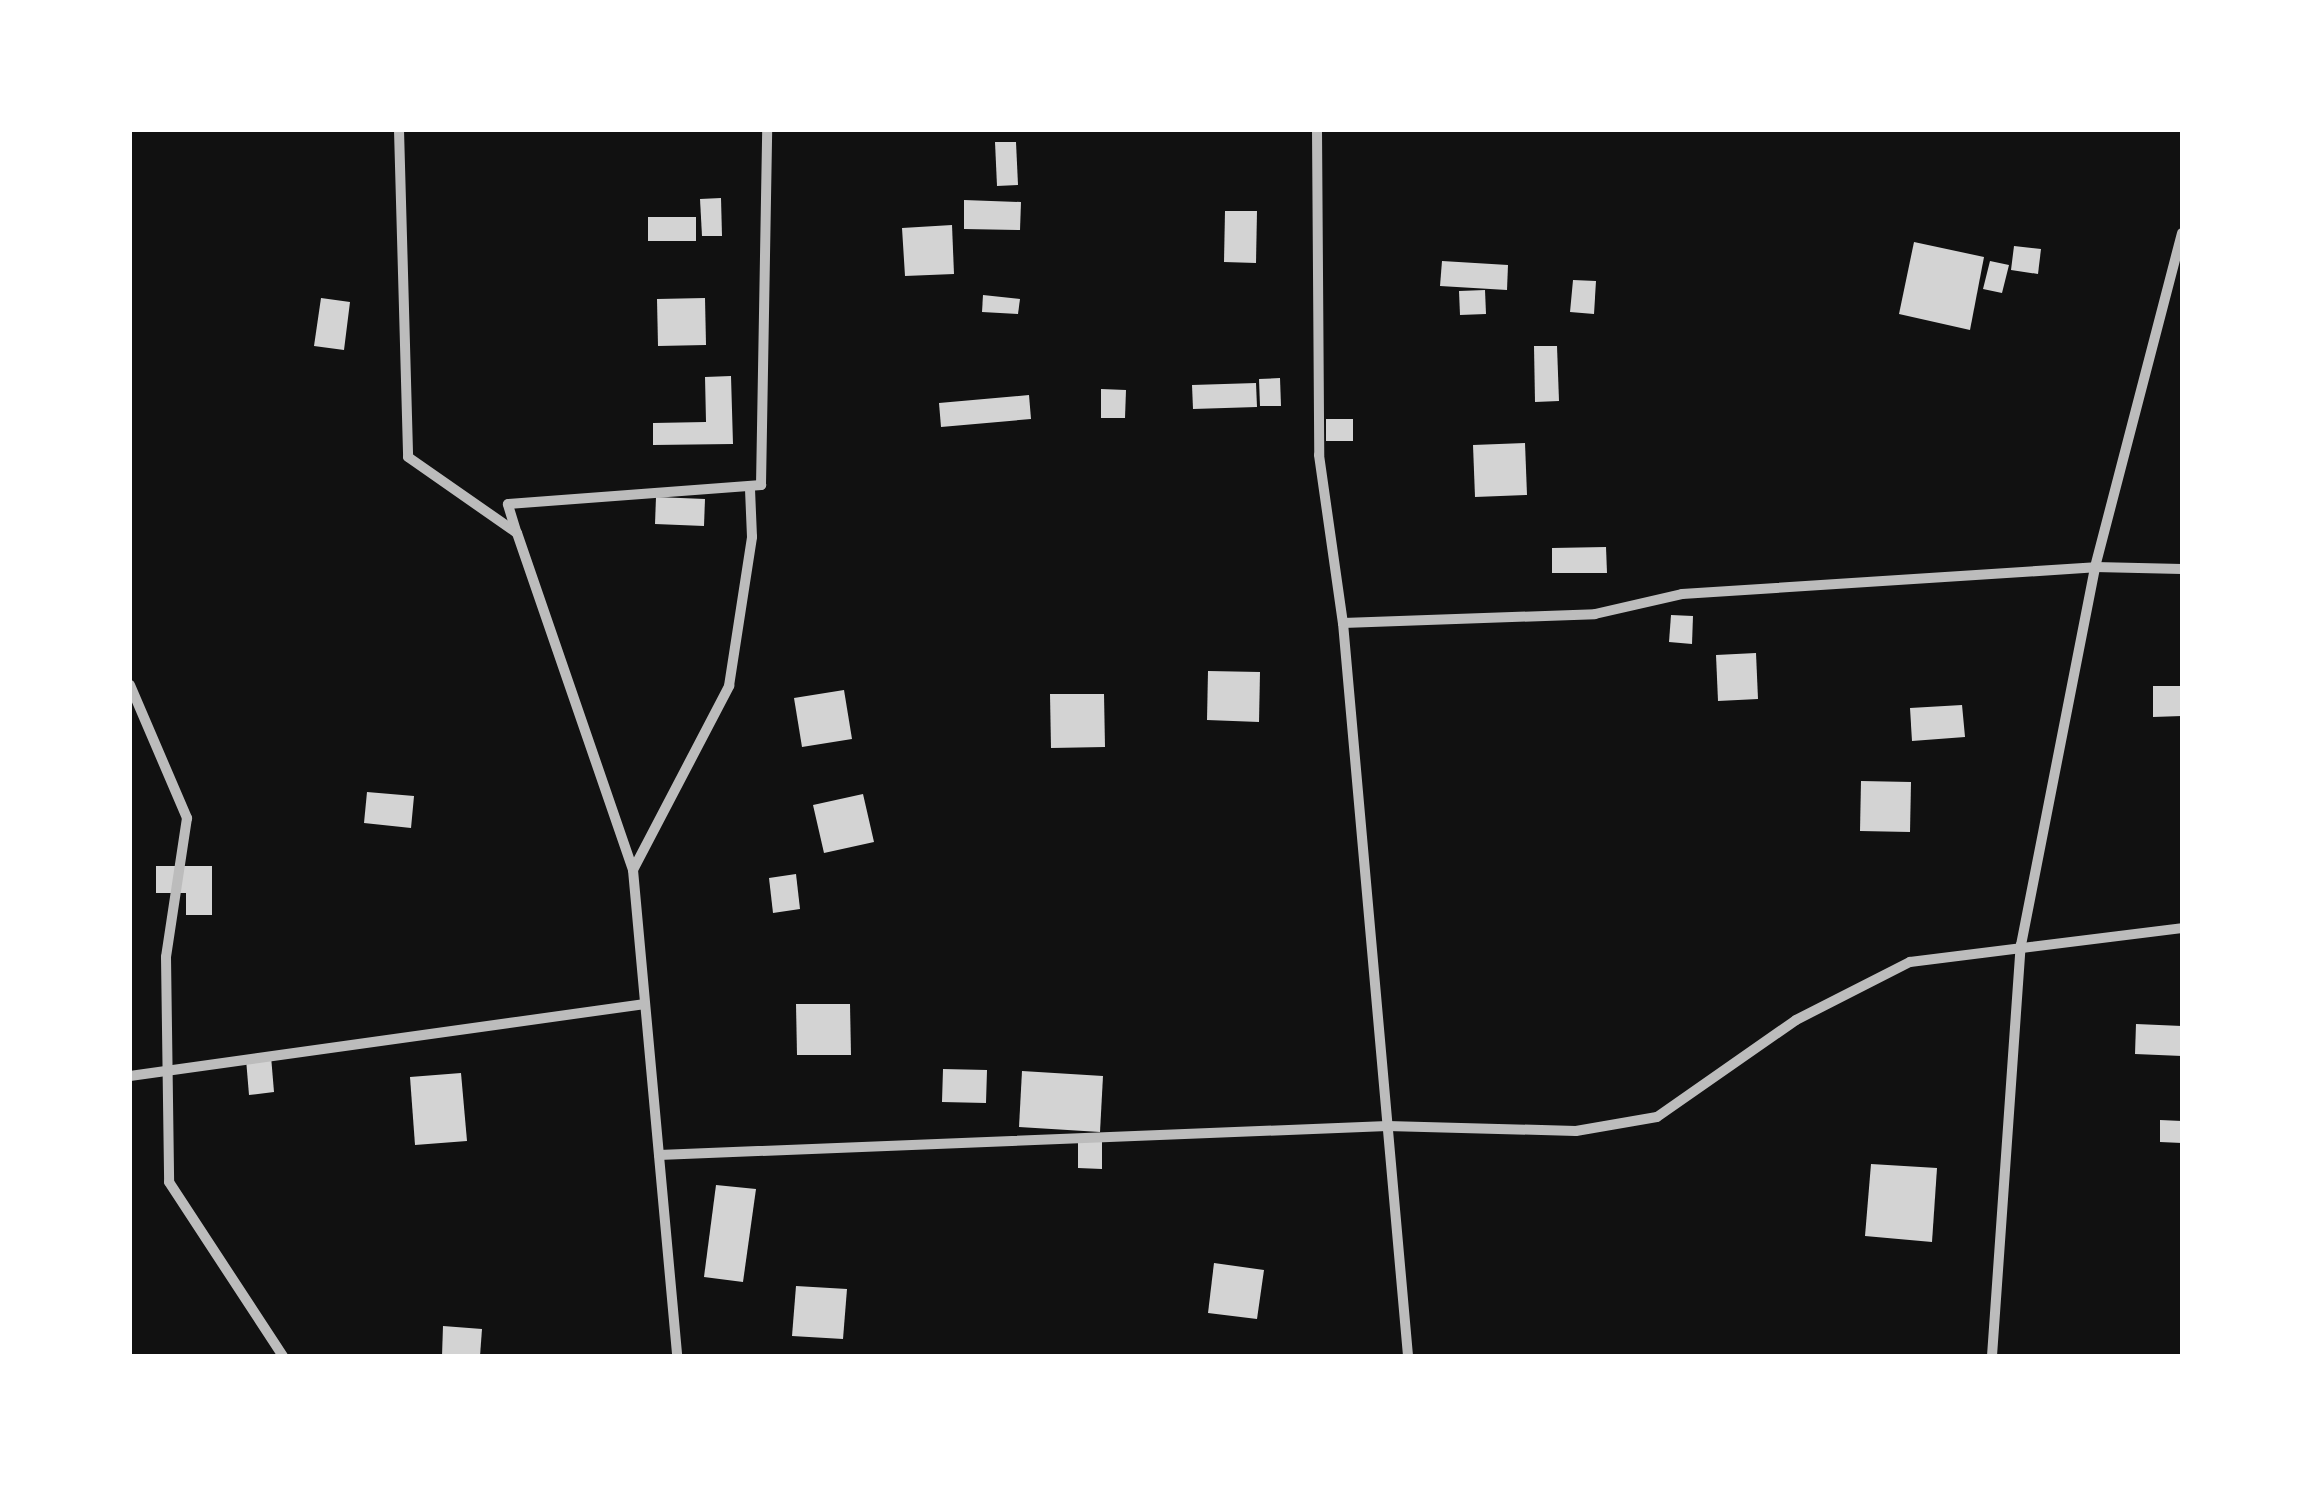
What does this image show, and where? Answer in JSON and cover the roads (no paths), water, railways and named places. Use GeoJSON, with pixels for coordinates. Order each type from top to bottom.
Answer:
{"type":"FeatureCollection","features":[{"type":"Feature","properties":{"kind":"street"},"geometry":{"type":"LineString","coordinates":[[400,130],[408,456],[516,533]]}},
{"type":"Feature","properties":{"kind":"street"},"geometry":{"type":"LineString","coordinates":[[677,1356],[633,870],[508,504],[750,490],[762,485],[767,130]]}},
{"type":"Feature","properties":{"kind":"street"},"geometry":{"type":"LineString","coordinates":[[1317,130],[1319,455],[1343,624],[1408,1356]]}},
{"type":"Feature","properties":{"kind":"street"},"geometry":{"type":"LineString","coordinates":[[1992,1356],[2021,946],[2095,567],[2182,233]]}},
{"type":"Feature","properties":{"kind":"street"},"geometry":{"type":"LineString","coordinates":[[633,870],[730,686],[752,537],[750,490]]}},
{"type":"Feature","properties":{"kind":"street"},"geometry":{"type":"LineString","coordinates":[[1343,624],[1595,614],[1682,594],[2095,567],[2182,570]]}},
{"type":"Feature","properties":{"kind":"street"},"geometry":{"type":"LineString","coordinates":[[130,684],[187,818],[166,957],[169,1182],[283,1356]]}},
{"type":"Feature","properties":{"kind":"street"},"geometry":{"type":"LineString","coordinates":[[659,1155],[1387,1126],[1576,1131],[1657,1117],[1796,1020],[1910,962],[2182,928]]}},
{"type":"Feature","properties":{"kind":"street"},"geometry":{"type":"LineString","coordinates":[[130,1076],[644,1004]]}}]}
